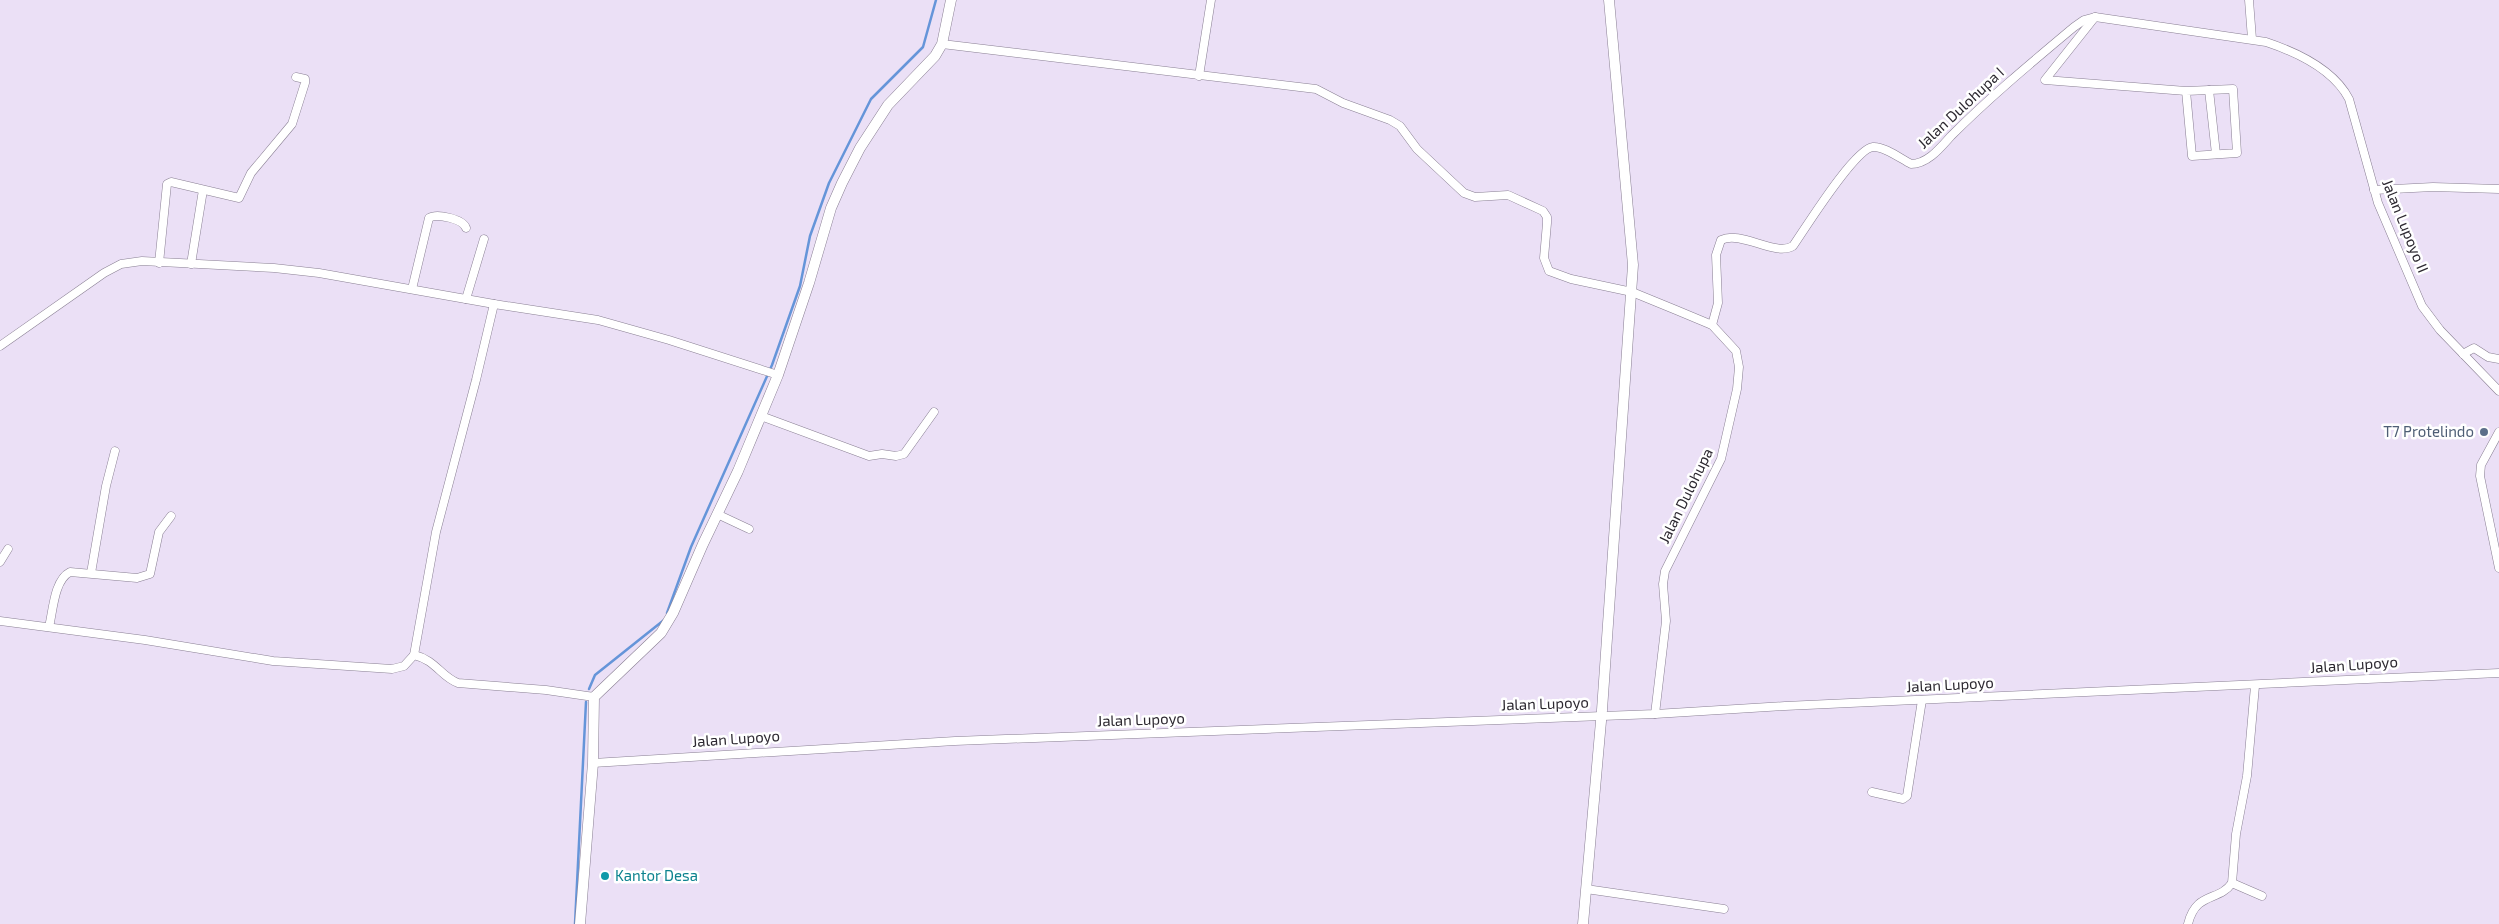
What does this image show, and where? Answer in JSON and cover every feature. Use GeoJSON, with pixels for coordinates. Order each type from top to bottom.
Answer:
{"type":"FeatureCollection","features":[{"type":"Feature","properties":{"kind":"street"},"geometry":{"type":"LineString","coordinates":[[580,924],[593,760],[594,697],[649,645],[669,622],[721,516],[766,417],[772,373],[809,283],[831,208],[842,183],[860,148],[888,105],[935,56],[942,44],[951,0]]}},
{"type":"Feature","properties":{"kind":"street"},"geometry":{"type":"LineString","coordinates":[[942,44],[1199,76],[1211,0]]}},
{"type":"Feature","properties":{"kind":"street"},"geometry":{"type":"LineString","coordinates":[[1583,924],[1602,710],[1632,292],[1631,233],[1609,0]]}},
{"type":"Feature","properties":{"kind":"street"},"geometry":{"type":"LineString","coordinates":[[2186,91],[2192,156],[2237,153],[2233,90],[2186,91],[2045,80],[2095,17],[2252,39],[2249,0]]}},
{"type":"Feature","properties":{"kind":"street","name":"Jalan Dulohupa I"},"geometry":{"type":"LineString","coordinates":[[1712,325],[1718,303],[1716,255],[1721,240],[1738,239],[1784,248],[1793,246],[1812,213],[1865,150],[1877,147],[1912,164],[1929,158],[1975,110],[1998,90],[2074,27],[2084,20],[2095,17]]}},
{"type":"Feature","properties":{"kind":"street","name":"Jalan Lupoyo II"},"geometry":{"type":"LineString","coordinates":[[2252,39],[2293,52],[2330,77],[2345,92],[2355,115],[2374,190],[2422,306],[2436,325],[2499,391]]}},
{"type":"Feature","properties":{"kind":"street","name":"Jalan Dulohupa"},"geometry":{"type":"LineString","coordinates":[[1199,76],[1316,89],[1359,110],[1390,120],[1400,126],[1417,149],[1464,193],[1476,197],[1508,195],[1544,211],[1547,216],[1544,258],[1549,271],[1571,279],[1632,292],[1712,325],[1736,351],[1739,367],[1737,389],[1721,459],[1665,571],[1663,584],[1666,621],[1655,714]]}},
{"type":"Feature","properties":{"kind":"street"},"geometry":{"type":"LineString","coordinates":[[159,263],[167,184],[171,182],[239,198],[251,173],[292,124],[305,83],[305,79],[296,77]]}},
{"type":"Feature","properties":{"kind":"street"},"geometry":{"type":"LineString","coordinates":[[2209,90],[2216,154]]}},
{"type":"Feature","properties":{"kind":"street"},"geometry":{"type":"LineString","coordinates":[[2374,190],[2433,187],[2499,189]]}},
{"type":"Feature","properties":{"kind":"street"},"geometry":{"type":"LineString","coordinates":[[191,264],[203,190]]}},
{"type":"Feature","properties":{"kind":"street"},"geometry":{"type":"LineString","coordinates":[[412,289],[429,218],[435,215],[462,222],[466,228]]}},
{"type":"Feature","properties":{"kind":"street"},"geometry":{"type":"LineString","coordinates":[[466,299],[484,239]]}},
{"type":"Feature","properties":{"kind":"street"},"geometry":{"type":"LineString","coordinates":[[0,346],[104,273],[132,262],[191,264],[319,273],[609,322],[772,373]]}},
{"type":"Feature","properties":{"kind":"street"},"geometry":{"type":"LineString","coordinates":[[0,621],[273,661],[392,669],[404,666],[414,655],[434,541],[494,304]]}},
{"type":"Feature","properties":{"kind":"street"},"geometry":{"type":"LineString","coordinates":[[2464,354],[2474,348],[2488,357],[2499,360]]}},
{"type":"Feature","properties":{"kind":"street"},"geometry":{"type":"LineString","coordinates":[[766,417],[869,456],[882,454],[896,456],[907,450],[934,412]]}},
{"type":"Feature","properties":{"kind":"street"},"geometry":{"type":"LineString","coordinates":[[2499,432],[2481,465],[2480,476],[2499,568]]}},
{"type":"Feature","properties":{"kind":"street"},"geometry":{"type":"LineString","coordinates":[[91,573],[115,451]]}},
{"type":"Feature","properties":{"kind":"street"},"geometry":{"type":"LineString","coordinates":[[49,627],[62,577],[70,572],[146,577],[152,571],[159,532],[171,516]]}},
{"type":"Feature","properties":{"kind":"street"},"geometry":{"type":"LineString","coordinates":[[721,516],[749,529]]}},
{"type":"Feature","properties":{"kind":"street"},"geometry":{"type":"LineString","coordinates":[[0,562],[8,549]]}},
{"type":"Feature","properties":{"kind":"street"},"geometry":{"type":"LineString","coordinates":[[414,655],[428,659],[449,678],[458,683],[594,697]]}},
{"type":"Feature","properties":{"kind":"street","name":"Jalan Lupoyo"},"geometry":{"type":"LineString","coordinates":[[593,760],[1602,710],[1655,714],[1922,700],[2255,686],[2336,679],[2499,673]]}},
{"type":"Feature","properties":{"kind":"street"},"geometry":{"type":"LineString","coordinates":[[2188,924],[2194,907],[2206,898],[2226,889],[2232,883],[2236,834],[2247,776],[2255,686]]}},
{"type":"Feature","properties":{"kind":"street"},"geometry":{"type":"LineString","coordinates":[[1872,792],[1903,799],[1907,796],[1922,700]]}},
{"type":"Feature","properties":{"kind":"street"},"geometry":{"type":"LineString","coordinates":[[2232,883],[2262,896]]}},
{"type":"Feature","properties":{"kind":"street"},"geometry":{"type":"LineString","coordinates":[[1586,889],[1724,909]]}},
{"type":"Feature","properties":{"kind":"waterway"},"geometry":{"type":"LineString","coordinates":[[667,613],[691,547],[772,365],[800,286],[810,236],[829,183],[871,99],[923,47],[936,0]]}},
{"type":"Feature","properties":{"kind":"waterway"},"geometry":{"type":"LineString","coordinates":[[589,689],[595,675],[664,620]]}},
{"type":"Feature","properties":{"kind":"waterway"},"geometry":{"type":"LineString","coordinates":[[575,924],[586,702]]}},
{"type":"Feature","properties":{"kind":"place","name":"T7 Protelindo"},"geometry":{"type":"Point","coordinates":[2484,432]}},
{"type":"Feature","properties":{"kind":"place","name":"Kantor Desa"},"geometry":{"type":"Point","coordinates":[605,876]}}]}
